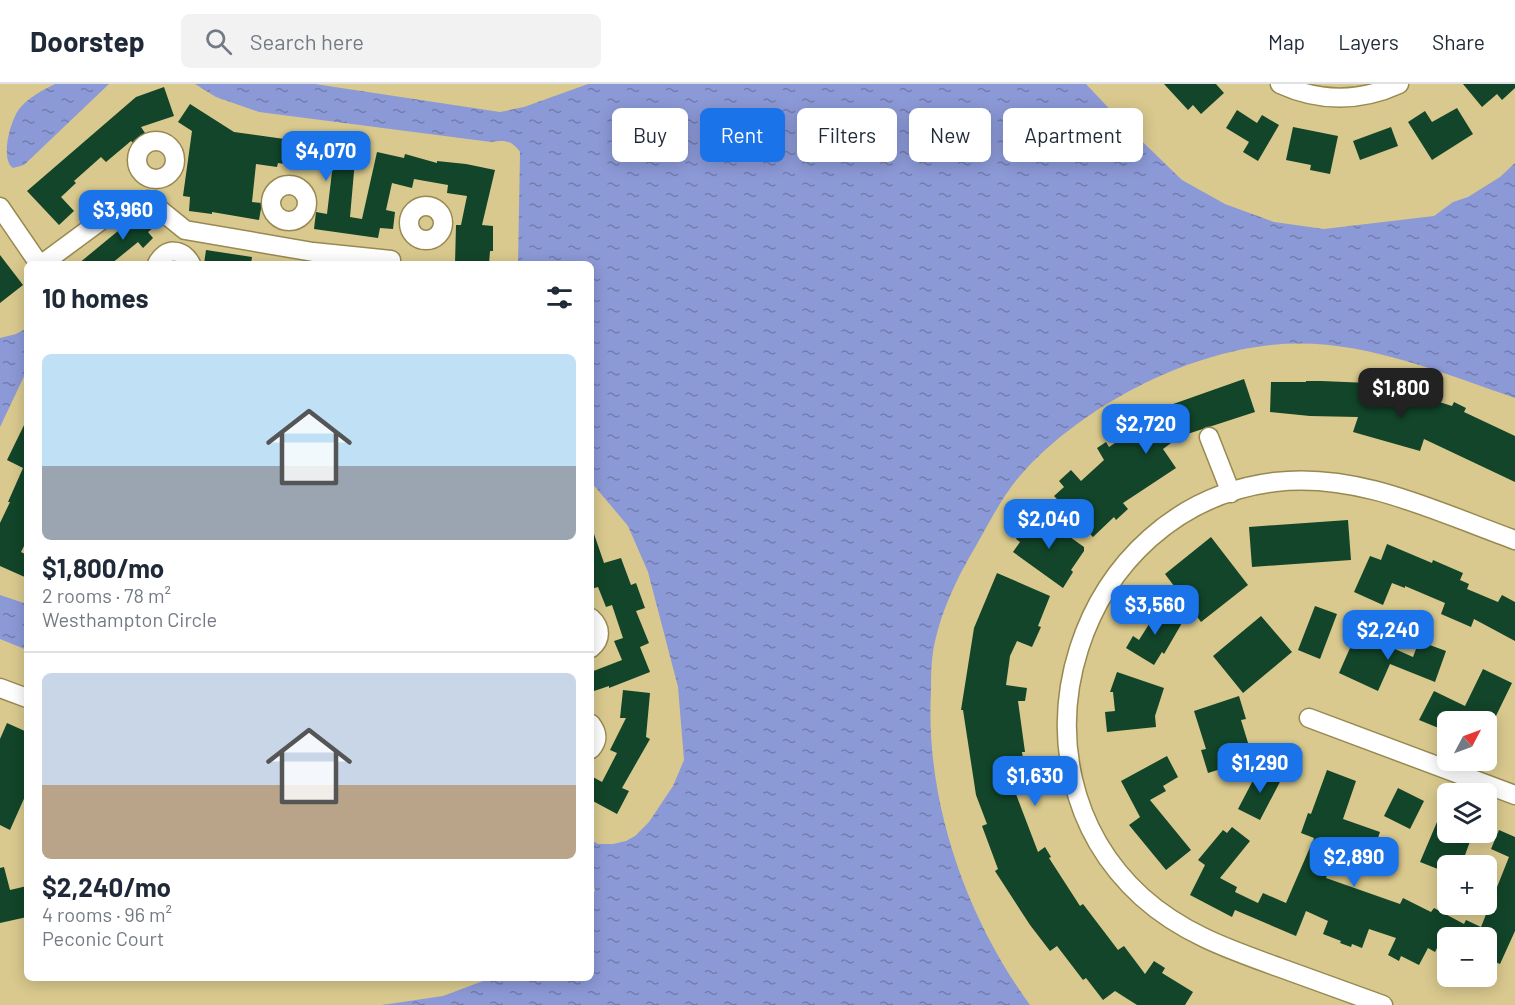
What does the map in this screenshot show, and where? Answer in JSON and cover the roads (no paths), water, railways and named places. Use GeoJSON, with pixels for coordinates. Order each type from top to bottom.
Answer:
{"type":"FeatureCollection","features":[{"type":"Feature","properties":{"kind":"street"},"geometry":{"type":"LineString","coordinates":[[1280,84],[1314,96],[1335,98],[1368,95],[1399,84]]}},
{"type":"Feature","properties":{"kind":"street"},"geometry":{"type":"LineString","coordinates":[[148,200],[150,178]]}},
{"type":"Feature","properties":{"kind":"street"},"geometry":{"type":"LineString","coordinates":[[148,200],[185,230],[285,247],[313,258],[372,261]]}},
{"type":"Feature","properties":{"kind":"street"},"geometry":{"type":"LineString","coordinates":[[44,261],[103,219],[148,200]]}},
{"type":"Feature","properties":{"kind":"street"},"geometry":{"type":"LineString","coordinates":[[0,207],[38,261]]}},
{"type":"Feature","properties":{"kind":"street"},"geometry":{"type":"LineString","coordinates":[[285,247],[287,221]]}},
{"type":"Feature","properties":{"kind":"street"},"geometry":{"type":"LineString","coordinates":[[159,261],[167,253],[185,258],[185,230]]}},
{"type":"Feature","properties":{"kind":"street"},"geometry":{"type":"LineString","coordinates":[[392,261],[413,235]]}},
{"type":"Feature","properties":{"kind":"street"},"geometry":{"type":"LineString","coordinates":[[1209,437],[1231,493]]}},
{"type":"Feature","properties":{"kind":"street"},"geometry":{"type":"LineString","coordinates":[[1383,1005],[1216,945],[1187,931],[1166,917],[1126,881],[1107,855],[1086,817],[1072,776],[1067,744],[1066,712],[1070,680],[1089,618],[1105,590],[1124,564],[1164,528],[1191,510],[1231,493],[1272,483],[1294,481],[1348,483],[1379,491],[1515,540]]}},
{"type":"Feature","properties":{"kind":"street"},"geometry":{"type":"LineString","coordinates":[[594,622],[600,633],[594,646]]}},
{"type":"Feature","properties":{"kind":"street"},"geometry":{"type":"LineString","coordinates":[[0,688],[24,697]]}},
{"type":"Feature","properties":{"kind":"street"},"geometry":{"type":"LineString","coordinates":[[1309,718],[1463,783]]}},
{"type":"Feature","properties":{"kind":"street"},"geometry":{"type":"LineString","coordinates":[[594,730],[597,739],[594,744]]}},
{"type":"Feature","properties":{"kind":"street"},"geometry":{"type":"LineString","coordinates":[[1497,791],[1515,795]]}},
{"type":"Feature","properties":{"kind":"water"},"geometry":{"type":"Polygon","coordinates":[[[55,84],[109,84],[24,165],[13,168],[9,164],[7,149],[10,130],[16,114],[32,97],[55,84]]]}},
{"type":"Feature","properties":{"kind":"water"},"geometry":{"type":"Polygon","coordinates":[[[195,84],[315,84],[500,112],[524,107],[588,84],[1086,84],[1109,108],[1003,108],[1003,162],[1143,162],[1143,142],[1182,180],[1225,204],[1274,222],[1324,229],[1434,216],[1453,202],[1468,197],[1500,177],[1515,163],[1515,398],[1425,367],[1365,351],[1303,344],[1271,345],[1238,350],[1204,359],[1138,386],[1077,424],[1050,446],[1019,477],[999,505],[956,583],[945,609],[932,657],[931,732],[935,774],[954,856],[987,934],[1007,971],[1030,1005],[382,1005],[443,996],[483,981],[594,981],[594,842],[613,844],[635,836],[649,822],[673,786],[684,760],[678,687],[648,572],[628,526],[594,486],[594,261],[518,261],[520,152],[511,143],[504,141],[491,142],[259,112],[216,97],[195,84]]]}},
{"type":"Feature","properties":{"kind":"water"},"geometry":{"type":"Polygon","coordinates":[[[24,330],[24,376],[0,427],[0,338],[24,330]]]}},
{"type":"Feature","properties":{"kind":"water"},"geometry":{"type":"Polygon","coordinates":[[[0,595],[24,603],[24,649],[0,639],[0,595]]]}}]}
